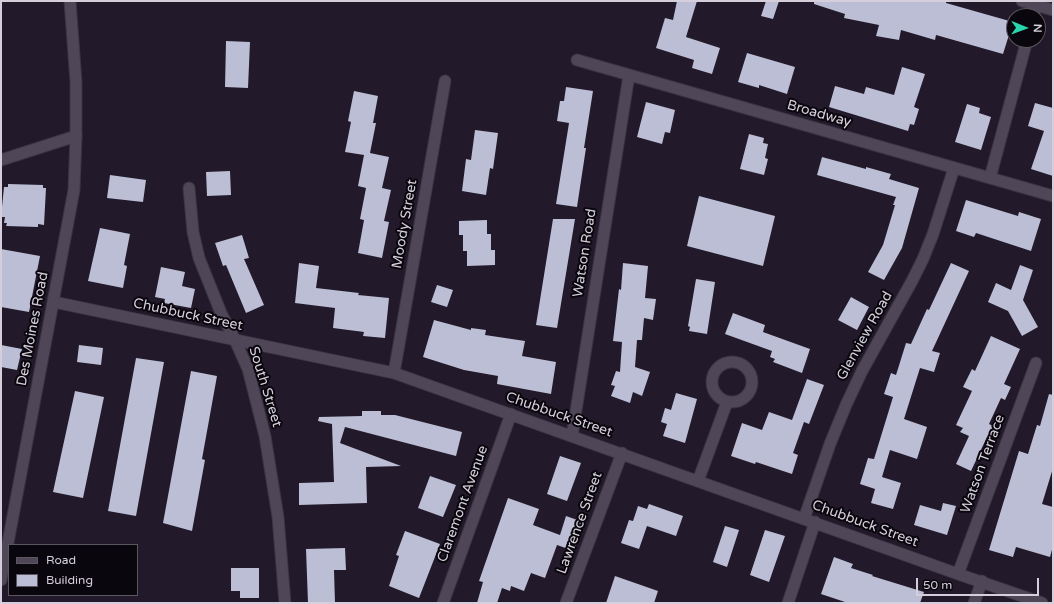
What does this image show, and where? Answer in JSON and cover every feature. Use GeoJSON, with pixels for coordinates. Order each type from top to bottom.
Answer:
{"type":"FeatureCollection","features":[{"type":"Feature","properties":{"kind":"street","name":"Des Moines Road"},"geometry":{"type":"LineString","coordinates":[[1,580],[74,190],[76,82],[70,1]]}},
{"type":"Feature","properties":{"kind":"street"},"geometry":{"type":"LineString","coordinates":[[1022,1],[1037,3],[1053,10]]}},
{"type":"Feature","properties":{"kind":"street"},"geometry":{"type":"LineString","coordinates":[[990,178],[1025,48]]}},
{"type":"Feature","properties":{"kind":"street","name":"Broadway"},"geometry":{"type":"LineString","coordinates":[[577,60],[1053,196]]}},
{"type":"Feature","properties":{"kind":"street","name":"Watson Road"},"geometry":{"type":"LineString","coordinates":[[572,436],[628,75]]}},
{"type":"Feature","properties":{"kind":"street","name":"Moody Street"},"geometry":{"type":"LineString","coordinates":[[394,373],[445,81]]}},
{"type":"Feature","properties":{"kind":"street"},"geometry":{"type":"LineString","coordinates":[[1,160],[76,136]]}},
{"type":"Feature","properties":{"kind":"street","name":"Glenview Road"},"geometry":{"type":"LineString","coordinates":[[788,603],[830,444],[862,371],[923,259],[933,234],[954,168]]}},
{"type":"Feature","properties":{"kind":"street","name":"South Street"},"geometry":{"type":"LineString","coordinates":[[189,188],[193,232],[199,258],[221,313],[248,369],[266,443],[278,517],[285,603]]}},
{"type":"Feature","properties":{"kind":"street","name":"Chubbuck Street"},"geometry":{"type":"LineString","coordinates":[[54,302],[394,373],[1042,603]]}},
{"type":"Feature","properties":{"kind":"street","name":"Watson Terrace"},"geometry":{"type":"LineString","coordinates":[[958,574],[1036,363]]}},
{"type":"Feature","properties":{"kind":"street"},"geometry":{"type":"LineString","coordinates":[[698,481],[727,402]]}},
{"type":"Feature","properties":{"kind":"street","name":"Claremont Avenue"},"geometry":{"type":"LineString","coordinates":[[443,603],[511,414]]}},
{"type":"Feature","properties":{"kind":"street","name":"Lawrence Street"},"geometry":{"type":"LineString","coordinates":[[566,603],[622,453]]}},
{"type":"Feature","properties":{"kind":"street"},"geometry":{"type":"LineString","coordinates":[[974,603],[982,581]]}},
{"type":"Feature","properties":{"kind":"building"},"geometry":{"type":"Polygon","coordinates":[[[677,1],[697,1],[686,37],[720,48],[712,74],[692,68],[694,60],[656,48],[665,18],[673,20],[677,1]]]}},
{"type":"Feature","properties":{"kind":"building"},"geometry":{"type":"Polygon","coordinates":[[[766,1],[779,1],[773,19],[761,16],[766,1]]]}},
{"type":"Feature","properties":{"kind":"building"},"geometry":{"type":"Polygon","coordinates":[[[814,1],[946,1],[946,3],[1006,20],[1006,44],[1003,54],[936,35],[935,40],[901,30],[899,40],[876,36],[879,25],[844,18],[845,14],[814,4],[814,1]]]}},
{"type":"Feature","properties":{"kind":"building"},"geometry":{"type":"Polygon","coordinates":[[[226,41],[250,42],[248,88],[225,87],[226,41]]]}},
{"type":"Feature","properties":{"kind":"building"},"geometry":{"type":"Polygon","coordinates":[[[747,53],[795,67],[787,94],[759,85],[759,88],[738,82],[747,53]]]}},
{"type":"Feature","properties":{"kind":"building"},"geometry":{"type":"Polygon","coordinates":[[[902,67],[925,74],[914,107],[919,109],[914,125],[910,124],[908,131],[829,107],[835,86],[864,94],[866,87],[894,95],[902,67]]]}},
{"type":"Feature","properties":{"kind":"building"},"geometry":{"type":"Polygon","coordinates":[[[566,87],[593,91],[577,207],[556,204],[569,123],[557,121],[560,101],[564,101],[566,87]]]}},
{"type":"Feature","properties":{"kind":"building"},"geometry":{"type":"Polygon","coordinates":[[[354,91],[378,96],[373,123],[376,123],[370,153],[389,157],[382,188],[391,190],[384,221],[389,222],[382,258],[358,253],[364,220],[360,219],[366,188],[358,186],[364,155],[345,152],[351,122],[348,121],[354,91]]]}},
{"type":"Feature","properties":{"kind":"building"},"geometry":{"type":"Polygon","coordinates":[[[646,102],[675,110],[670,133],[665,132],[662,144],[637,137],[646,102]]]}},
{"type":"Feature","properties":{"kind":"building"},"geometry":{"type":"Polygon","coordinates":[[[1035,103],[1053,108],[1053,176],[1031,169],[1044,131],[1028,126],[1035,103]]]}},
{"type":"Feature","properties":{"kind":"building"},"geometry":{"type":"Polygon","coordinates":[[[967,104],[980,108],[979,113],[991,117],[981,150],[955,142],[967,104]]]}},
{"type":"Feature","properties":{"kind":"building"},"geometry":{"type":"Polygon","coordinates":[[[475,130],[498,133],[493,169],[490,168],[486,195],[462,191],[466,159],[471,160],[475,130]]]}},
{"type":"Feature","properties":{"kind":"building"},"geometry":{"type":"Polygon","coordinates":[[[749,134],[764,138],[763,143],[768,144],[765,158],[768,159],[764,175],[740,169],[749,134]]]}},
{"type":"Feature","properties":{"kind":"building"},"geometry":{"type":"Polygon","coordinates":[[[822,157],[891,174],[889,179],[919,188],[902,248],[884,280],[868,272],[883,245],[896,197],[817,175],[822,157]]]}},
{"type":"Feature","properties":{"kind":"building"},"geometry":{"type":"Polygon","coordinates":[[[230,171],[231,195],[207,196],[206,172],[230,171]]]}},
{"type":"Feature","properties":{"kind":"building"},"geometry":{"type":"Polygon","coordinates":[[[110,175],[146,180],[143,202],[107,198],[110,175]]]}},
{"type":"Feature","properties":{"kind":"building"},"geometry":{"type":"Polygon","coordinates":[[[8,184],[43,185],[43,188],[46,188],[44,225],[38,224],[38,227],[6,226],[7,223],[4,223],[5,217],[1,217],[4,187],[8,187],[8,184]]]}},
{"type":"Feature","properties":{"kind":"building"},"geometry":{"type":"Polygon","coordinates":[[[699,196],[775,216],[763,266],[687,246],[699,196]]]}},
{"type":"Feature","properties":{"kind":"building"},"geometry":{"type":"Polygon","coordinates":[[[966,200],[1018,216],[1019,212],[1041,219],[1031,251],[976,233],[974,237],[956,231],[966,200]]]}},
{"type":"Feature","properties":{"kind":"building"},"geometry":{"type":"Polygon","coordinates":[[[553,219],[575,219],[557,328],[536,325],[553,219]]]}},
{"type":"Feature","properties":{"kind":"building"},"geometry":{"type":"Polygon","coordinates":[[[487,220],[487,234],[491,234],[491,250],[495,250],[495,265],[467,266],[467,251],[463,251],[463,235],[459,235],[459,221],[487,220]]]}},
{"type":"Feature","properties":{"kind":"building"},"geometry":{"type":"Polygon","coordinates":[[[100,228],[130,234],[124,265],[127,266],[123,288],[88,281],[100,228]]]}},
{"type":"Feature","properties":{"kind":"building"},"geometry":{"type":"Polygon","coordinates":[[[242,235],[249,258],[244,259],[264,305],[246,313],[226,265],[223,266],[215,243],[242,235]]]}},
{"type":"Feature","properties":{"kind":"building"},"geometry":{"type":"Polygon","coordinates":[[[1,249],[40,256],[29,312],[1,307],[1,249]]]}},
{"type":"Feature","properties":{"kind":"building"},"geometry":{"type":"Polygon","coordinates":[[[299,263],[319,266],[316,288],[359,293],[358,295],[389,298],[385,338],[363,336],[364,332],[333,328],[335,308],[295,303],[299,263]]]}},
{"type":"Feature","properties":{"kind":"building"},"geometry":{"type":"Polygon","coordinates":[[[623,263],[648,266],[645,298],[656,299],[653,320],[644,318],[642,340],[637,340],[635,367],[650,372],[642,396],[633,392],[630,403],[611,396],[615,386],[611,385],[616,371],[620,372],[622,342],[613,341],[619,289],[621,290],[623,263]]]}},
{"type":"Feature","properties":{"kind":"building"},"geometry":{"type":"Polygon","coordinates":[[[951,263],[969,271],[932,351],[940,353],[934,372],[920,368],[904,419],[927,427],[917,459],[890,450],[882,477],[901,483],[893,509],[871,503],[875,489],[860,484],[868,458],[874,459],[893,397],[884,394],[891,373],[896,375],[906,343],[911,344],[951,263]]]}},
{"type":"Feature","properties":{"kind":"building"},"geometry":{"type":"Polygon","coordinates":[[[1020,265],[1033,270],[1023,300],[1038,327],[1022,336],[1008,311],[988,302],[996,283],[1011,290],[1020,265]]]}},
{"type":"Feature","properties":{"kind":"building"},"geometry":{"type":"Polygon","coordinates":[[[161,267],[185,272],[182,286],[195,289],[191,308],[164,303],[165,299],[155,297],[161,267]]]}},
{"type":"Feature","properties":{"kind":"building"},"geometry":{"type":"Polygon","coordinates":[[[696,279],[715,282],[707,334],[689,331],[690,327],[688,326],[696,279]]]}},
{"type":"Feature","properties":{"kind":"building"},"geometry":{"type":"Polygon","coordinates":[[[437,285],[453,290],[447,307],[431,302],[437,285]]]}},
{"type":"Feature","properties":{"kind":"building"},"geometry":{"type":"Polygon","coordinates":[[[851,297],[869,307],[857,330],[838,320],[851,297]]]}},
{"type":"Feature","properties":{"kind":"building"},"geometry":{"type":"Polygon","coordinates":[[[733,313],[765,325],[763,332],[810,349],[802,373],[773,362],[775,359],[770,357],[772,351],[725,334],[733,313]]]}},
{"type":"Feature","properties":{"kind":"building"},"geometry":{"type":"Polygon","coordinates":[[[434,320],[471,330],[471,328],[486,330],[485,335],[525,341],[522,356],[556,362],[551,394],[497,384],[498,376],[464,370],[423,357],[434,320]]]}},
{"type":"Feature","properties":{"kind":"building"},"geometry":{"type":"Polygon","coordinates":[[[991,336],[1020,349],[1004,384],[1011,387],[1005,400],[1001,398],[989,424],[997,428],[991,439],[987,437],[971,471],[956,464],[969,436],[960,432],[963,428],[956,425],[972,391],[963,387],[972,369],[975,371],[991,336]]]}},
{"type":"Feature","properties":{"kind":"building"},"geometry":{"type":"Polygon","coordinates":[[[1,345],[22,349],[17,370],[1,367],[1,345]]]}},
{"type":"Feature","properties":{"kind":"building"},"geometry":{"type":"Polygon","coordinates":[[[79,345],[103,348],[101,365],[77,362],[79,345]]]}},
{"type":"Feature","properties":{"kind":"building"},"geometry":{"type":"Polygon","coordinates":[[[136,358],[164,362],[136,516],[108,511],[136,358]]]}},
{"type":"Feature","properties":{"kind":"building"},"geometry":{"type":"Polygon","coordinates":[[[191,371],[217,376],[202,459],[205,460],[192,531],[163,523],[191,371]]]}},
{"type":"Feature","properties":{"kind":"building"},"geometry":{"type":"Polygon","coordinates":[[[807,379],[824,385],[809,424],[804,422],[793,453],[798,455],[792,474],[756,462],[755,464],[731,456],[742,423],[762,430],[769,412],[792,420],[807,379]]]}},
{"type":"Feature","properties":{"kind":"building"},"geometry":{"type":"Polygon","coordinates":[[[75,391],[104,397],[83,498],[53,492],[75,391]]]}},
{"type":"Feature","properties":{"kind":"building"},"geometry":{"type":"Polygon","coordinates":[[[676,393],[697,399],[685,443],[663,436],[667,424],[661,422],[665,408],[671,410],[676,393]]]}},
{"type":"Feature","properties":{"kind":"building"},"geometry":{"type":"Polygon","coordinates":[[[1049,394],[1053,395],[1053,468],[1042,504],[1053,507],[1053,546],[1050,557],[1016,547],[1013,557],[989,550],[1019,451],[1028,454],[1037,425],[1040,426],[1049,394]]]}},
{"type":"Feature","properties":{"kind":"building"},"geometry":{"type":"Polygon","coordinates":[[[362,411],[381,411],[381,415],[395,415],[462,432],[456,456],[345,427],[340,443],[401,466],[366,467],[367,503],[299,505],[299,483],[334,482],[332,424],[318,421],[319,417],[362,416],[362,411]]]}},
{"type":"Feature","properties":{"kind":"building"},"geometry":{"type":"Polygon","coordinates":[[[560,456],[581,463],[567,501],[547,494],[560,456]]]}},
{"type":"Feature","properties":{"kind":"building"},"geometry":{"type":"Polygon","coordinates":[[[430,476],[456,485],[443,517],[418,508],[430,476]]]}},
{"type":"Feature","properties":{"kind":"building"},"geometry":{"type":"Polygon","coordinates":[[[508,498],[539,509],[533,525],[560,535],[566,516],[583,522],[574,551],[557,545],[545,578],[531,573],[524,591],[511,586],[510,591],[502,588],[497,603],[477,603],[483,582],[479,581],[508,498]]]}},
{"type":"Feature","properties":{"kind":"building"},"geometry":{"type":"Polygon","coordinates":[[[943,503],[956,506],[947,535],[914,525],[920,505],[941,511],[943,503]]]}},
{"type":"Feature","properties":{"kind":"building"},"geometry":{"type":"Polygon","coordinates":[[[649,504],[683,516],[676,536],[647,526],[639,549],[621,543],[629,520],[633,521],[638,506],[647,509],[649,504]]]}},
{"type":"Feature","properties":{"kind":"building"},"geometry":{"type":"Polygon","coordinates":[[[725,526],[739,530],[727,567],[713,562],[725,526]]]}},
{"type":"Feature","properties":{"kind":"building"},"geometry":{"type":"Polygon","coordinates":[[[765,530],[785,536],[769,582],[750,575],[765,530]]]}},
{"type":"Feature","properties":{"kind":"building"},"geometry":{"type":"Polygon","coordinates":[[[405,531],[440,544],[419,598],[389,586],[399,556],[396,555],[405,531]]]}},
{"type":"Feature","properties":{"kind":"building"},"geometry":{"type":"Polygon","coordinates":[[[345,548],[346,570],[334,570],[335,603],[308,603],[306,549],[345,548]]]}},
{"type":"Feature","properties":{"kind":"building"},"geometry":{"type":"Polygon","coordinates":[[[834,557],[853,564],[851,568],[924,592],[920,603],[848,603],[821,594],[834,557]]]}},
{"type":"Feature","properties":{"kind":"building"},"geometry":{"type":"Polygon","coordinates":[[[231,568],[259,568],[259,598],[240,598],[240,591],[231,591],[231,568]]]}},
{"type":"Feature","properties":{"kind":"building"},"geometry":{"type":"Polygon","coordinates":[[[615,576],[658,591],[654,603],[606,603],[615,576]]]}}]}
